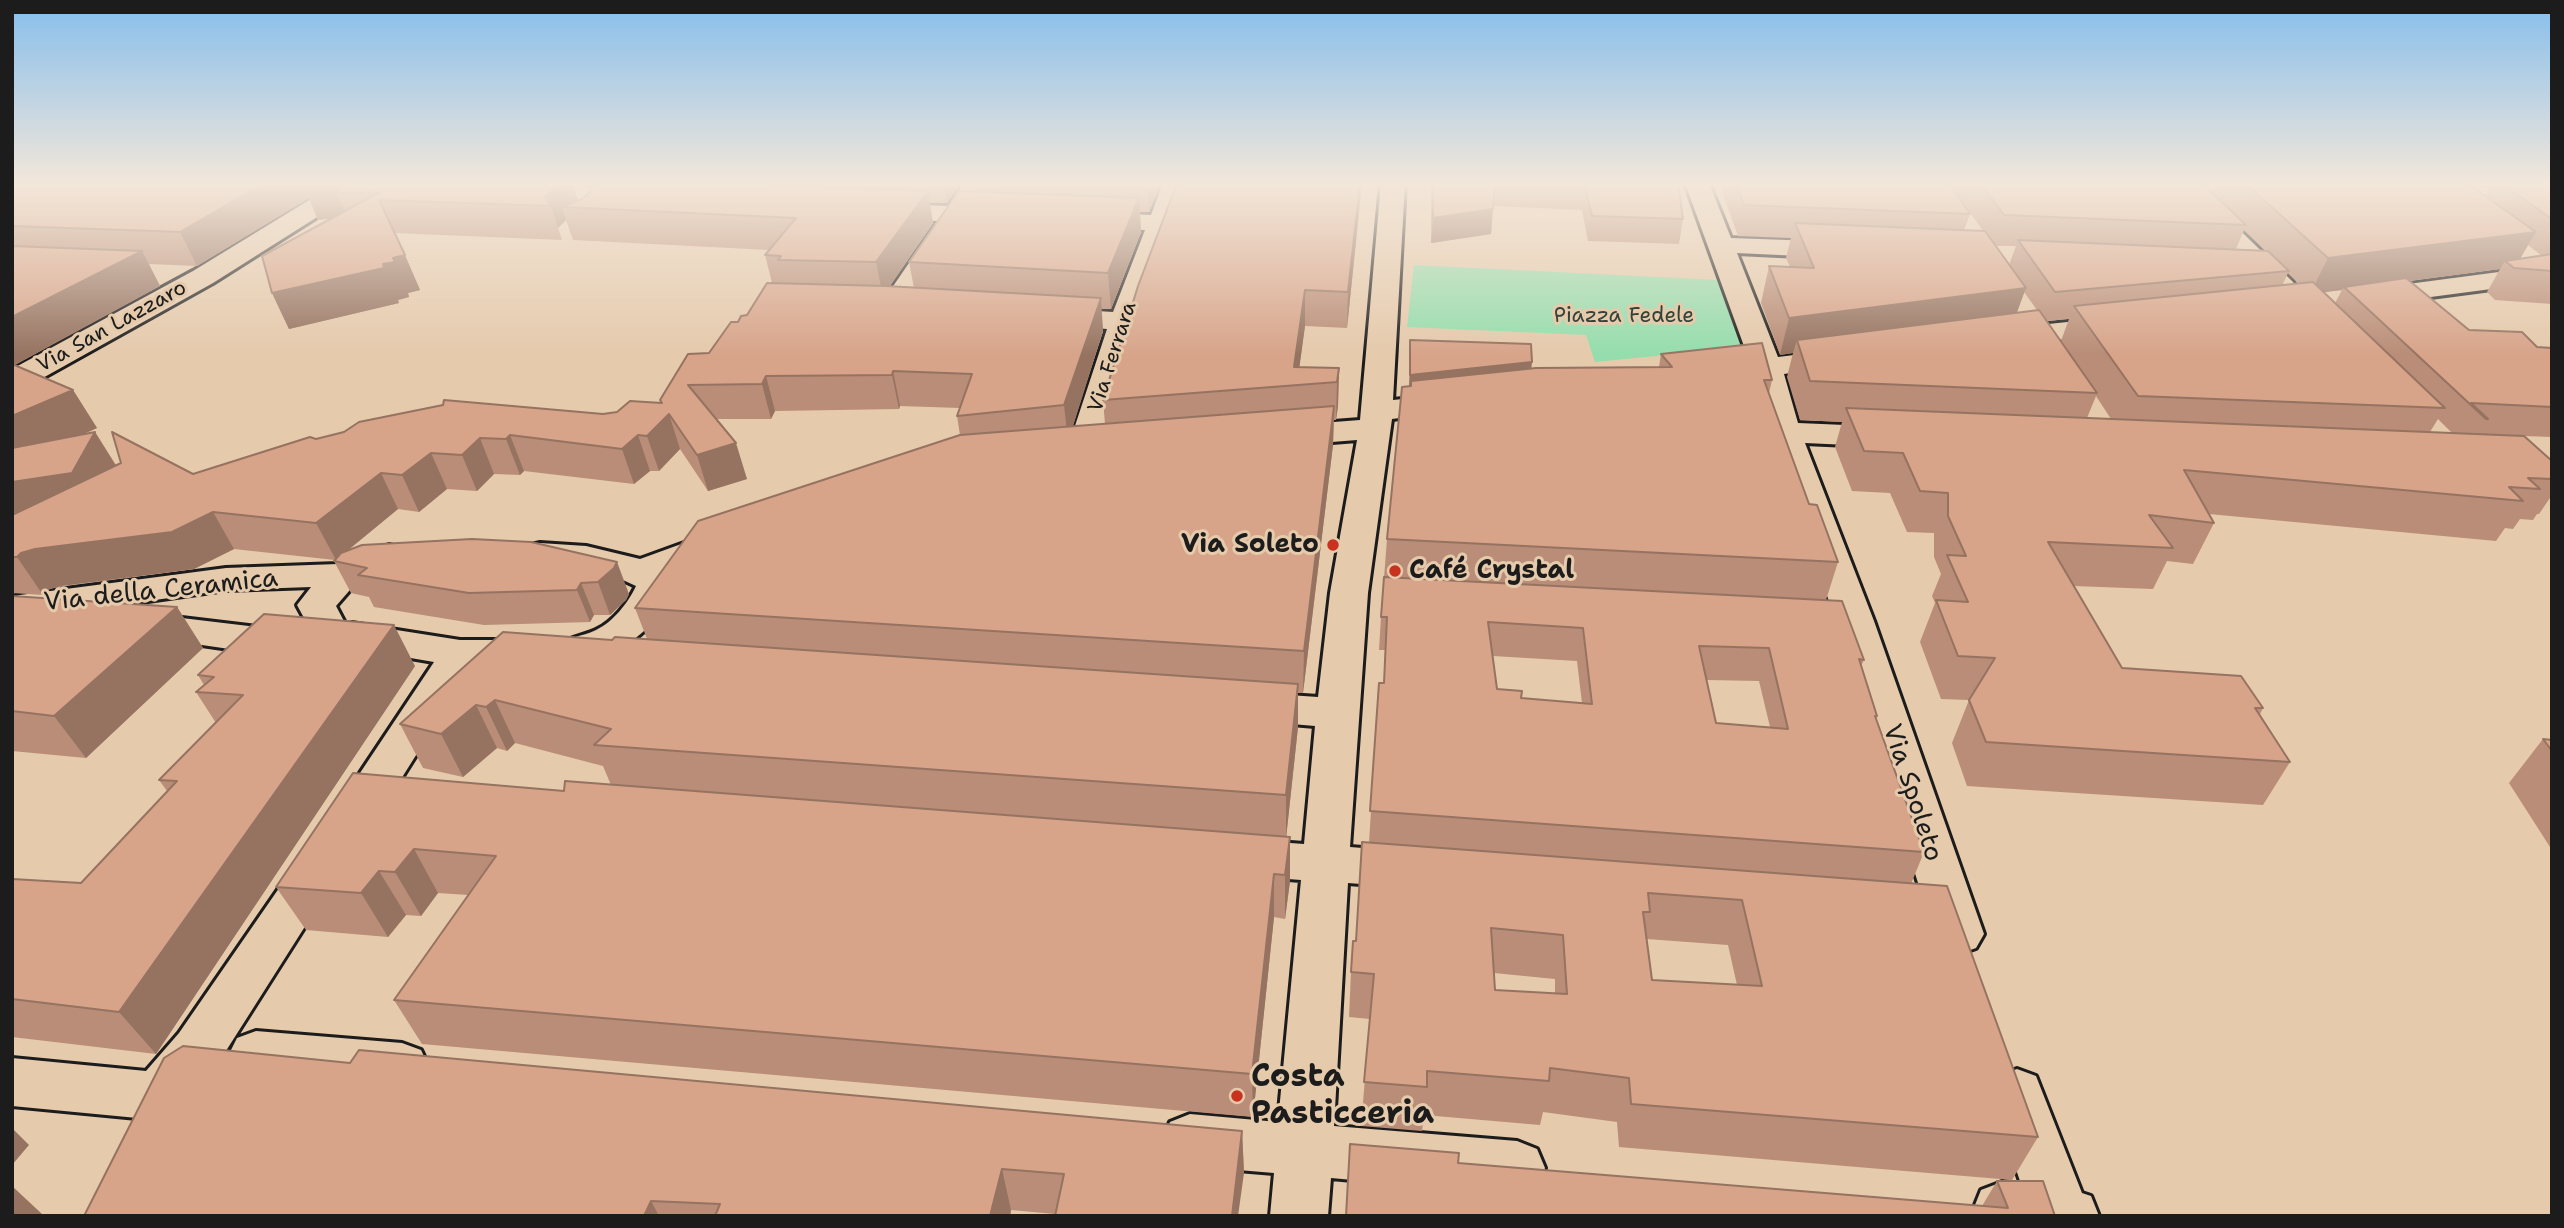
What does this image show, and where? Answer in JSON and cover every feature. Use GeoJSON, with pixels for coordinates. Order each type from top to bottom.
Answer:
{"type":"FeatureCollection","features":[{"type":"Feature","properties":{"kind":"street","name":"Via San Lazzaro"},"geometry":{"type":"LineString","coordinates":[[12,382],[203,277],[262,240]]}},
{"type":"Feature","properties":{"kind":"street"},"geometry":{"type":"LineString","coordinates":[[892,308],[937,240]]}},
{"type":"Feature","properties":{"kind":"street","name":"Via Ferrara"},"geometry":{"type":"LineString","coordinates":[[1083,453],[1124,321],[1154,240]]}},
{"type":"Feature","properties":{"kind":"street"},"geometry":{"type":"LineString","coordinates":[[1299,1216],[1328,864],[1337,713],[1349,593],[1375,420],[1388,240]]}},
{"type":"Feature","properties":{"kind":"street","name":"Via Spoleto"},"geometry":{"type":"LineString","coordinates":[[1720,240],[1767,368],[1834,620],[1930,910],[1974,975]]}},
{"type":"Feature","properties":{"kind":"street"},"geometry":{"type":"LineString","coordinates":[[2237,240],[2301,307],[2261,311]]}},
{"type":"Feature","properties":{"kind":"street"},"geometry":{"type":"LineString","coordinates":[[1722,245],[1873,251]]}},
{"type":"Feature","properties":{"kind":"street"},"geometry":{"type":"LineString","coordinates":[[2514,250],[2548,273]]}},
{"type":"Feature","properties":{"kind":"street"},"geometry":{"type":"LineString","coordinates":[[2225,267],[2265,268]]}},
{"type":"Feature","properties":{"kind":"street"},"geometry":{"type":"LineString","coordinates":[[2341,301],[2548,273]]}},
{"type":"Feature","properties":{"kind":"street"},"geometry":{"type":"LineString","coordinates":[[149,275],[203,277]]}},
{"type":"Feature","properties":{"kind":"street"},"geometry":{"type":"LineString","coordinates":[[1028,315],[1124,321]]}},
{"type":"Feature","properties":{"kind":"street"},"geometry":{"type":"LineString","coordinates":[[1981,341],[2141,323]]}},
{"type":"Feature","properties":{"kind":"street"},"geometry":{"type":"LineString","coordinates":[[1686,377],[1874,354]]}},
{"type":"Feature","properties":{"kind":"street"},"geometry":{"type":"LineString","coordinates":[[1250,439],[1375,420],[1484,399]]}},
{"type":"Feature","properties":{"kind":"street"},"geometry":{"type":"LineString","coordinates":[[1785,432],[1920,438]]}},
{"type":"Feature","properties":{"kind":"street"},"geometry":{"type":"LineString","coordinates":[[641,572],[752,530]]}},
{"type":"Feature","properties":{"kind":"street"},"geometry":{"type":"LineString","coordinates":[[510,552],[598,556],[641,572],[656,582],[645,608],[612,638],[570,654]]}},
{"type":"Feature","properties":{"kind":"street","name":"Via della Ceramica"},"geometry":{"type":"LineString","coordinates":[[15,609],[226,579],[343,575],[385,556],[422,554]]}},
{"type":"Feature","properties":{"kind":"street","name":"Via della Ceramica"},"geometry":{"type":"LineString","coordinates":[[331,633],[316,605],[343,575]]}},
{"type":"Feature","properties":{"kind":"street"},"geometry":{"type":"LineString","coordinates":[[1349,593],[1390,595]]}},
{"type":"Feature","properties":{"kind":"street"},"geometry":{"type":"LineString","coordinates":[[15,609],[257,639],[331,633],[460,653],[570,654],[633,664]]}},
{"type":"Feature","properties":{"kind":"street"},"geometry":{"type":"LineString","coordinates":[[12,1082],[150,1114],[393,790],[460,653]]}},
{"type":"Feature","properties":{"kind":"street"},"geometry":{"type":"LineString","coordinates":[[1213,704],[1337,713]]}},
{"type":"Feature","properties":{"kind":"street"},"geometry":{"type":"LineString","coordinates":[[1189,853],[1452,873]]}},
{"type":"Feature","properties":{"kind":"street"},"geometry":{"type":"LineString","coordinates":[[198,1049],[447,1072]]}},
{"type":"Feature","properties":{"kind":"street"},"geometry":{"type":"LineString","coordinates":[[2001,1051],[2061,1215]]}},
{"type":"Feature","properties":{"kind":"street"},"geometry":{"type":"LineString","coordinates":[[1139,1135],[1566,1173]]}},
{"type":"Feature","properties":{"kind":"street"},"geometry":{"type":"LineString","coordinates":[[1951,1206],[2070,1216]]}},
{"type":"Feature","properties":{"kind":"green space","name":"Piazza Fedele"},"geometry":{"type":"Polygon","coordinates":[[[1414,265],[1719,280],[1747,361],[1695,352],[1595,362],[1586,335],[1407,327],[1414,265]]]}},
{"type":"Feature","properties":{"kind":"building"},"geometry":{"type":"Polygon","coordinates":[[[291,240],[398,240],[405,255],[393,258],[395,262],[383,264],[384,268],[272,293],[262,256],[291,240]]]}},
{"type":"Feature","properties":{"kind":"building"},"geometry":{"type":"Polygon","coordinates":[[[777,240],[892,240],[876,262],[778,260],[781,256],[765,255],[777,240]]]}},
{"type":"Feature","properties":{"kind":"building"},"geometry":{"type":"Polygon","coordinates":[[[924,240],[1122,240],[1108,273],[909,262],[924,240]]]}},
{"type":"Feature","properties":{"kind":"building"},"geometry":{"type":"Polygon","coordinates":[[[1155,240],[1354,240],[1348,292],[1305,290],[1294,367],[1339,368],[1337,382],[1103,400],[1138,286],[1155,240]]]}},
{"type":"Feature","properties":{"kind":"building"},"geometry":{"type":"Polygon","coordinates":[[[1802,240],[1992,240],[2026,288],[1789,318],[1769,266],[1814,268],[1802,240]]]}},
{"type":"Feature","properties":{"kind":"building"},"geometry":{"type":"Polygon","coordinates":[[[2018,240],[2268,251],[2289,271],[2055,292],[2018,240]]]}},
{"type":"Feature","properties":{"kind":"building"},"geometry":{"type":"Polygon","coordinates":[[[2308,240],[2470,240],[2328,258],[2308,240]]]}},
{"type":"Feature","properties":{"kind":"building"},"geometry":{"type":"Polygon","coordinates":[[[12,246],[142,251],[12,317],[12,246]]]}},
{"type":"Feature","properties":{"kind":"building"},"geometry":{"type":"Polygon","coordinates":[[[2552,254],[2552,271],[2514,268],[2505,261],[2552,254]]]}},
{"type":"Feature","properties":{"kind":"building"},"geometry":{"type":"Polygon","coordinates":[[[2406,278],[2469,330],[2522,332],[2537,347],[2552,348],[2552,407],[2471,403],[2486,419],[2344,287],[2406,278]]]}},
{"type":"Feature","properties":{"kind":"building"},"geometry":{"type":"Polygon","coordinates":[[[2313,282],[2445,408],[2138,396],[2074,306],[2313,282]]]}},
{"type":"Feature","properties":{"kind":"building"},"geometry":{"type":"Polygon","coordinates":[[[767,283],[886,286],[1101,298],[1064,405],[957,416],[972,374],[893,371],[892,375],[766,376],[762,384],[688,385],[736,443],[697,455],[669,414],[647,436],[638,435],[622,449],[510,435],[506,439],[480,438],[462,455],[431,453],[402,475],[381,473],[316,523],[213,512],[172,532],[35,549],[12,557],[12,515],[121,463],[112,432],[193,474],[310,437],[316,439],[344,432],[359,422],[443,405],[444,400],[603,414],[617,412],[630,401],[662,403],[660,400],[688,354],[709,353],[731,322],[738,322],[741,316],[747,315],[767,283]]]}},
{"type":"Feature","properties":{"kind":"building"},"geometry":{"type":"Polygon","coordinates":[[[2039,310],[2097,393],[1810,381],[1797,340],[2039,310]]]}},
{"type":"Feature","properties":{"kind":"building"},"geometry":{"type":"Polygon","coordinates":[[[1410,340],[1531,344],[1532,362],[1410,375],[1410,340]]]}},
{"type":"Feature","properties":{"kind":"building"},"geometry":{"type":"Polygon","coordinates":[[[1762,343],[1772,380],[1764,380],[1809,504],[1817,505],[1838,562],[1387,539],[1402,387],[1411,386],[1411,381],[1536,368],[1672,367],[1661,354],[1762,343]]]}},
{"type":"Feature","properties":{"kind":"building"},"geometry":{"type":"Polygon","coordinates":[[[12,364],[73,390],[12,416],[12,364]]]}},
{"type":"Feature","properties":{"kind":"building"},"geometry":{"type":"Polygon","coordinates":[[[1334,406],[1304,651],[635,608],[698,521],[960,435],[1334,406]]]}},
{"type":"Feature","properties":{"kind":"building"},"geometry":{"type":"Polygon","coordinates":[[[1846,408],[2524,436],[2552,461],[2552,479],[2528,478],[2540,489],[2509,487],[2523,501],[2184,470],[2214,523],[2149,515],[2173,548],[2048,542],[2122,668],[2241,676],[2263,708],[2255,708],[2290,762],[1986,742],[1969,700],[1995,658],[1958,656],[1936,600],[1968,602],[1947,555],[1966,556],[1948,516],[1948,493],[1920,491],[1903,453],[1864,451],[1846,408]]]}},
{"type":"Feature","properties":{"kind":"building"},"geometry":{"type":"Polygon","coordinates":[[[95,432],[72,473],[12,482],[12,448],[95,432]]]}},
{"type":"Feature","properties":{"kind":"building"},"geometry":{"type":"Polygon","coordinates":[[[472,539],[531,542],[617,562],[598,582],[581,583],[577,590],[469,593],[358,575],[367,568],[334,561],[341,553],[362,545],[472,539]]]}},
{"type":"Feature","properties":{"kind":"building"},"geometry":{"type":"Polygon","coordinates":[[[1384,577],[1842,601],[1864,660],[1859,659],[1875,716],[1924,852],[1370,811],[1379,683],[1384,683],[1387,617],[1381,617],[1384,577]],[[1488,622],[1497,689],[1522,691],[1521,698],[1592,704],[1583,628],[1488,622]],[[1699,646],[1716,723],[1788,729],[1769,648],[1699,646]]]}},
{"type":"Feature","properties":{"kind":"building"},"geometry":{"type":"Polygon","coordinates":[[[12,596],[177,607],[54,716],[12,711],[12,596]]]}},
{"type":"Feature","properties":{"kind":"building"},"geometry":{"type":"Polygon","coordinates":[[[264,614],[394,625],[119,1012],[12,999],[12,879],[81,883],[177,781],[159,780],[243,695],[196,692],[214,677],[198,675],[264,614]]]}},
{"type":"Feature","properties":{"kind":"building"},"geometry":{"type":"Polygon","coordinates":[[[503,632],[612,640],[615,637],[1298,684],[1286,795],[594,745],[611,729],[495,700],[486,707],[476,705],[441,734],[400,724],[503,632]]]}},
{"type":"Feature","properties":{"kind":"building"},"geometry":{"type":"Polygon","coordinates":[[[2543,739],[2552,740],[2552,751],[2543,739]]]}},
{"type":"Feature","properties":{"kind":"building"},"geometry":{"type":"Polygon","coordinates":[[[353,773],[564,791],[565,781],[1290,837],[1285,875],[1274,874],[1252,1074],[394,1000],[496,856],[414,849],[395,872],[379,871],[361,893],[276,887],[353,773]]]}},
{"type":"Feature","properties":{"kind":"building"},"geometry":{"type":"Polygon","coordinates":[[[1362,842],[1947,886],[2038,1137],[1631,1104],[1629,1078],[1550,1068],[1549,1081],[1427,1071],[1427,1087],[1364,1082],[1374,974],[1351,972],[1353,941],[1356,941],[1362,842]],[[1648,893],[1650,912],[1643,912],[1652,980],[1762,986],[1742,900],[1648,893]],[[1491,928],[1495,990],[1567,994],[1563,935],[1491,928]]]}},
{"type":"Feature","properties":{"kind":"building"},"geometry":{"type":"Polygon","coordinates":[[[183,1046],[350,1063],[359,1050],[1242,1131],[1232,1216],[1055,1216],[1064,1174],[1002,1169],[990,1216],[715,1216],[720,1204],[651,1201],[644,1216],[84,1216],[164,1058],[183,1046]]]}},
{"type":"Feature","properties":{"kind":"building"},"geometry":{"type":"Polygon","coordinates":[[[1350,1144],[1459,1153],[1458,1163],[2008,1208],[1997,1181],[2043,1181],[2055,1216],[1346,1216],[1350,1144]]]}},
{"type":"Feature","properties":{"kind":"place","name":"Via Soleto"},"geometry":{"type":"Point","coordinates":[1333,545]}},
{"type":"Feature","properties":{"kind":"place","name":"Café Crystal"},"geometry":{"type":"Point","coordinates":[1395,571]}},
{"type":"Feature","properties":{"kind":"place","name":"Costa Pasticceria"},"geometry":{"type":"Point","coordinates":[1237,1096]}}]}
